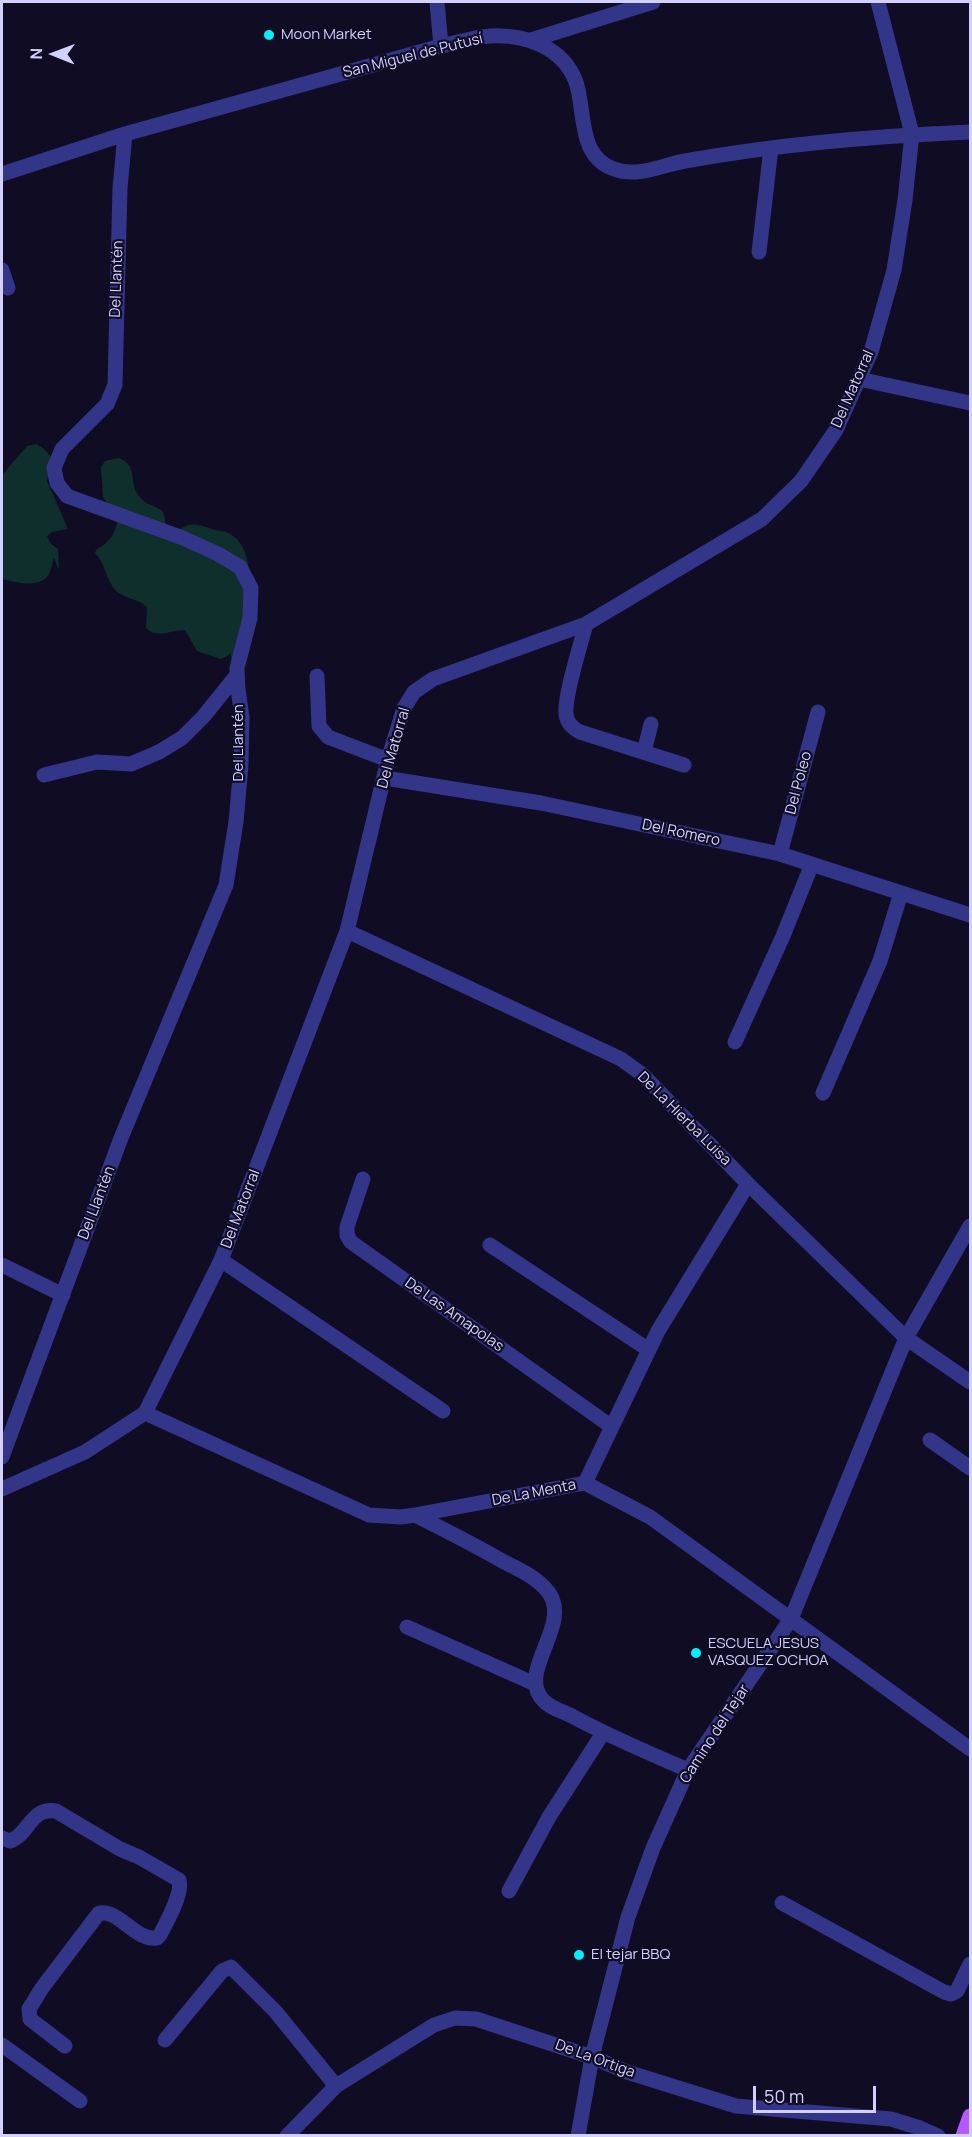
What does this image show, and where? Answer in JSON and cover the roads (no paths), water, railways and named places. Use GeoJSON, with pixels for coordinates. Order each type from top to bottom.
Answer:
{"type":"FeatureCollection","features":[{"type":"Feature","properties":{"kind":"main road"},"geometry":{"type":"LineString","coordinates":[[963,2136],[970,2116]]}},
{"type":"Feature","properties":{"kind":"street"},"geometry":{"type":"LineString","coordinates":[[437,2],[441,46]]}},
{"type":"Feature","properties":{"kind":"street"},"geometry":{"type":"LineString","coordinates":[[531,40],[653,2]]}},
{"type":"Feature","properties":{"kind":"street","name":"Del Matorral"},"geometry":{"type":"LineString","coordinates":[[145,1413],[221,1260],[347,931],[388,760],[404,708],[414,692],[433,679],[586,624],[762,519],[801,481],[836,430],[871,352],[894,270],[906,200],[912,134],[878,2]]}},
{"type":"Feature","properties":{"kind":"street","name":"San Miguel de Putusí"},"geometry":{"type":"LineString","coordinates":[[2,174],[125,134],[441,46],[490,36],[531,40],[551,49],[565,64],[576,82],[584,131],[590,147],[599,160],[613,169],[628,173],[736,151],[912,134],[970,132]]}},
{"type":"Feature","properties":{"kind":"street","name":"Del Llantén"},"geometry":{"type":"LineString","coordinates":[[2,1457],[122,1138],[226,885],[236,822],[242,717],[237,675],[241,648],[250,618],[251,588],[240,567],[218,554],[183,538],[67,496],[57,483],[54,468],[62,449],[107,404],[116,386],[115,330],[120,188],[125,134]]}},
{"type":"Feature","properties":{"kind":"street"},"geometry":{"type":"LineString","coordinates":[[759,252],[771,148]]}},
{"type":"Feature","properties":{"kind":"street"},"geometry":{"type":"LineString","coordinates":[[2,270],[8,288]]}},
{"type":"Feature","properties":{"kind":"street"},"geometry":{"type":"LineString","coordinates":[[859,379],[970,403]]}},
{"type":"Feature","properties":{"kind":"street"},"geometry":{"type":"LineString","coordinates":[[586,624],[566,705],[567,722],[573,729],[580,732],[684,765]]}},
{"type":"Feature","properties":{"kind":"street"},"geometry":{"type":"LineString","coordinates":[[44,775],[97,762],[131,764],[159,752],[182,738],[203,717],[237,675]]}},
{"type":"Feature","properties":{"kind":"street"},"geometry":{"type":"LineString","coordinates":[[316,676],[320,726],[328,737],[388,760]]}},
{"type":"Feature","properties":{"kind":"street","name":"Del Poleo"},"geometry":{"type":"LineString","coordinates":[[780,854],[818,712]]}},
{"type":"Feature","properties":{"kind":"street"},"geometry":{"type":"LineString","coordinates":[[644,752],[651,724]]}},
{"type":"Feature","properties":{"kind":"street","name":"Del Romero"},"geometry":{"type":"LineString","coordinates":[[385,778],[541,803],[780,854],[970,915]]}},
{"type":"Feature","properties":{"kind":"street"},"geometry":{"type":"LineString","coordinates":[[735,1042],[783,936],[812,864]]}},
{"type":"Feature","properties":{"kind":"street"},"geometry":{"type":"LineString","coordinates":[[824,1093],[880,961],[901,893]]}},
{"type":"Feature","properties":{"kind":"street"},"geometry":{"type":"LineString","coordinates":[[970,910],[970,915]]}},
{"type":"Feature","properties":{"kind":"street","name":"De La Hierba Luisa"},"geometry":{"type":"LineString","coordinates":[[347,931],[621,1059],[643,1075],[748,1184],[906,1338],[970,1382]]}},
{"type":"Feature","properties":{"kind":"street","name":"De Las Amapolas"},"geometry":{"type":"LineString","coordinates":[[363,1179],[347,1227],[347,1235],[351,1242],[612,1427]]}},
{"type":"Feature","properties":{"kind":"street"},"geometry":{"type":"LineString","coordinates":[[585,1483],[658,1331],[748,1184]]}},
{"type":"Feature","properties":{"kind":"street","name":"Camino del Tejar"},"geometry":{"type":"LineString","coordinates":[[578,2136],[592,2057],[628,1917],[652,1848],[688,1770],[791,1619],[906,1338],[970,1226]]}},
{"type":"Feature","properties":{"kind":"street"},"geometry":{"type":"LineString","coordinates":[[490,1245],[650,1350]]}},
{"type":"Feature","properties":{"kind":"street"},"geometry":{"type":"LineString","coordinates":[[221,1260],[443,1411]]}},
{"type":"Feature","properties":{"kind":"street"},"geometry":{"type":"LineString","coordinates":[[2,1265],[63,1295]]}},
{"type":"Feature","properties":{"kind":"street"},"geometry":{"type":"LineString","coordinates":[[2,1489],[85,1452],[145,1413]]}},
{"type":"Feature","properties":{"kind":"street","name":"De La Menta"},"geometry":{"type":"LineString","coordinates":[[145,1413],[369,1515],[401,1517],[415,1515],[585,1483],[650,1517],[970,1749]]}},
{"type":"Feature","properties":{"kind":"street"},"geometry":{"type":"LineString","coordinates":[[930,1440],[970,1468]]}},
{"type":"Feature","properties":{"kind":"street"},"geometry":{"type":"LineString","coordinates":[[415,1515],[536,1579],[550,1594],[555,1612],[552,1632],[538,1665],[535,1684],[543,1701],[603,1733],[688,1770]]}},
{"type":"Feature","properties":{"kind":"street"},"geometry":{"type":"LineString","coordinates":[[407,1627],[535,1684]]}},
{"type":"Feature","properties":{"kind":"street"},"geometry":{"type":"LineString","coordinates":[[508,1891],[549,1816],[603,1733]]}},
{"type":"Feature","properties":{"kind":"street"},"geometry":{"type":"LineString","coordinates":[[2,1838],[10,1842],[16,1839],[38,1814],[48,1809],[56,1811],[120,1850],[139,1857],[179,1880],[181,1886],[157,1938],[146,1937],[108,1913],[99,1913],[42,1988],[29,2009],[30,2019],[65,2046]]}},
{"type":"Feature","properties":{"kind":"street"},"geometry":{"type":"LineString","coordinates":[[782,1902],[944,1992],[951,1994],[957,1991],[970,1964]]}},
{"type":"Feature","properties":{"kind":"street"},"geometry":{"type":"LineString","coordinates":[[165,2040],[222,1971],[231,1967],[275,2011],[336,2086]]}},
{"type":"Feature","properties":{"kind":"street","name":"De La Ortiga"},"geometry":{"type":"LineString","coordinates":[[287,2136],[336,2086],[434,2025],[455,2018],[476,2019],[592,2057],[627,2072],[736,2106],[891,2119],[938,2136]]}},
{"type":"Feature","properties":{"kind":"street"},"geometry":{"type":"LineString","coordinates":[[2,2045],[80,2101]]}},
{"type":"Feature","properties":{"kind":"place","name":"Moon Market"},"geometry":{"type":"Point","coordinates":[269,35]}},
{"type":"Feature","properties":{"kind":"place","name":"ESCUELA JESUS VASQUEZ OCHOA"},"geometry":{"type":"Point","coordinates":[696,1653]}},
{"type":"Feature","properties":{"kind":"place","name":"El tejar BBQ"},"geometry":{"type":"Point","coordinates":[579,1955]}}]}
